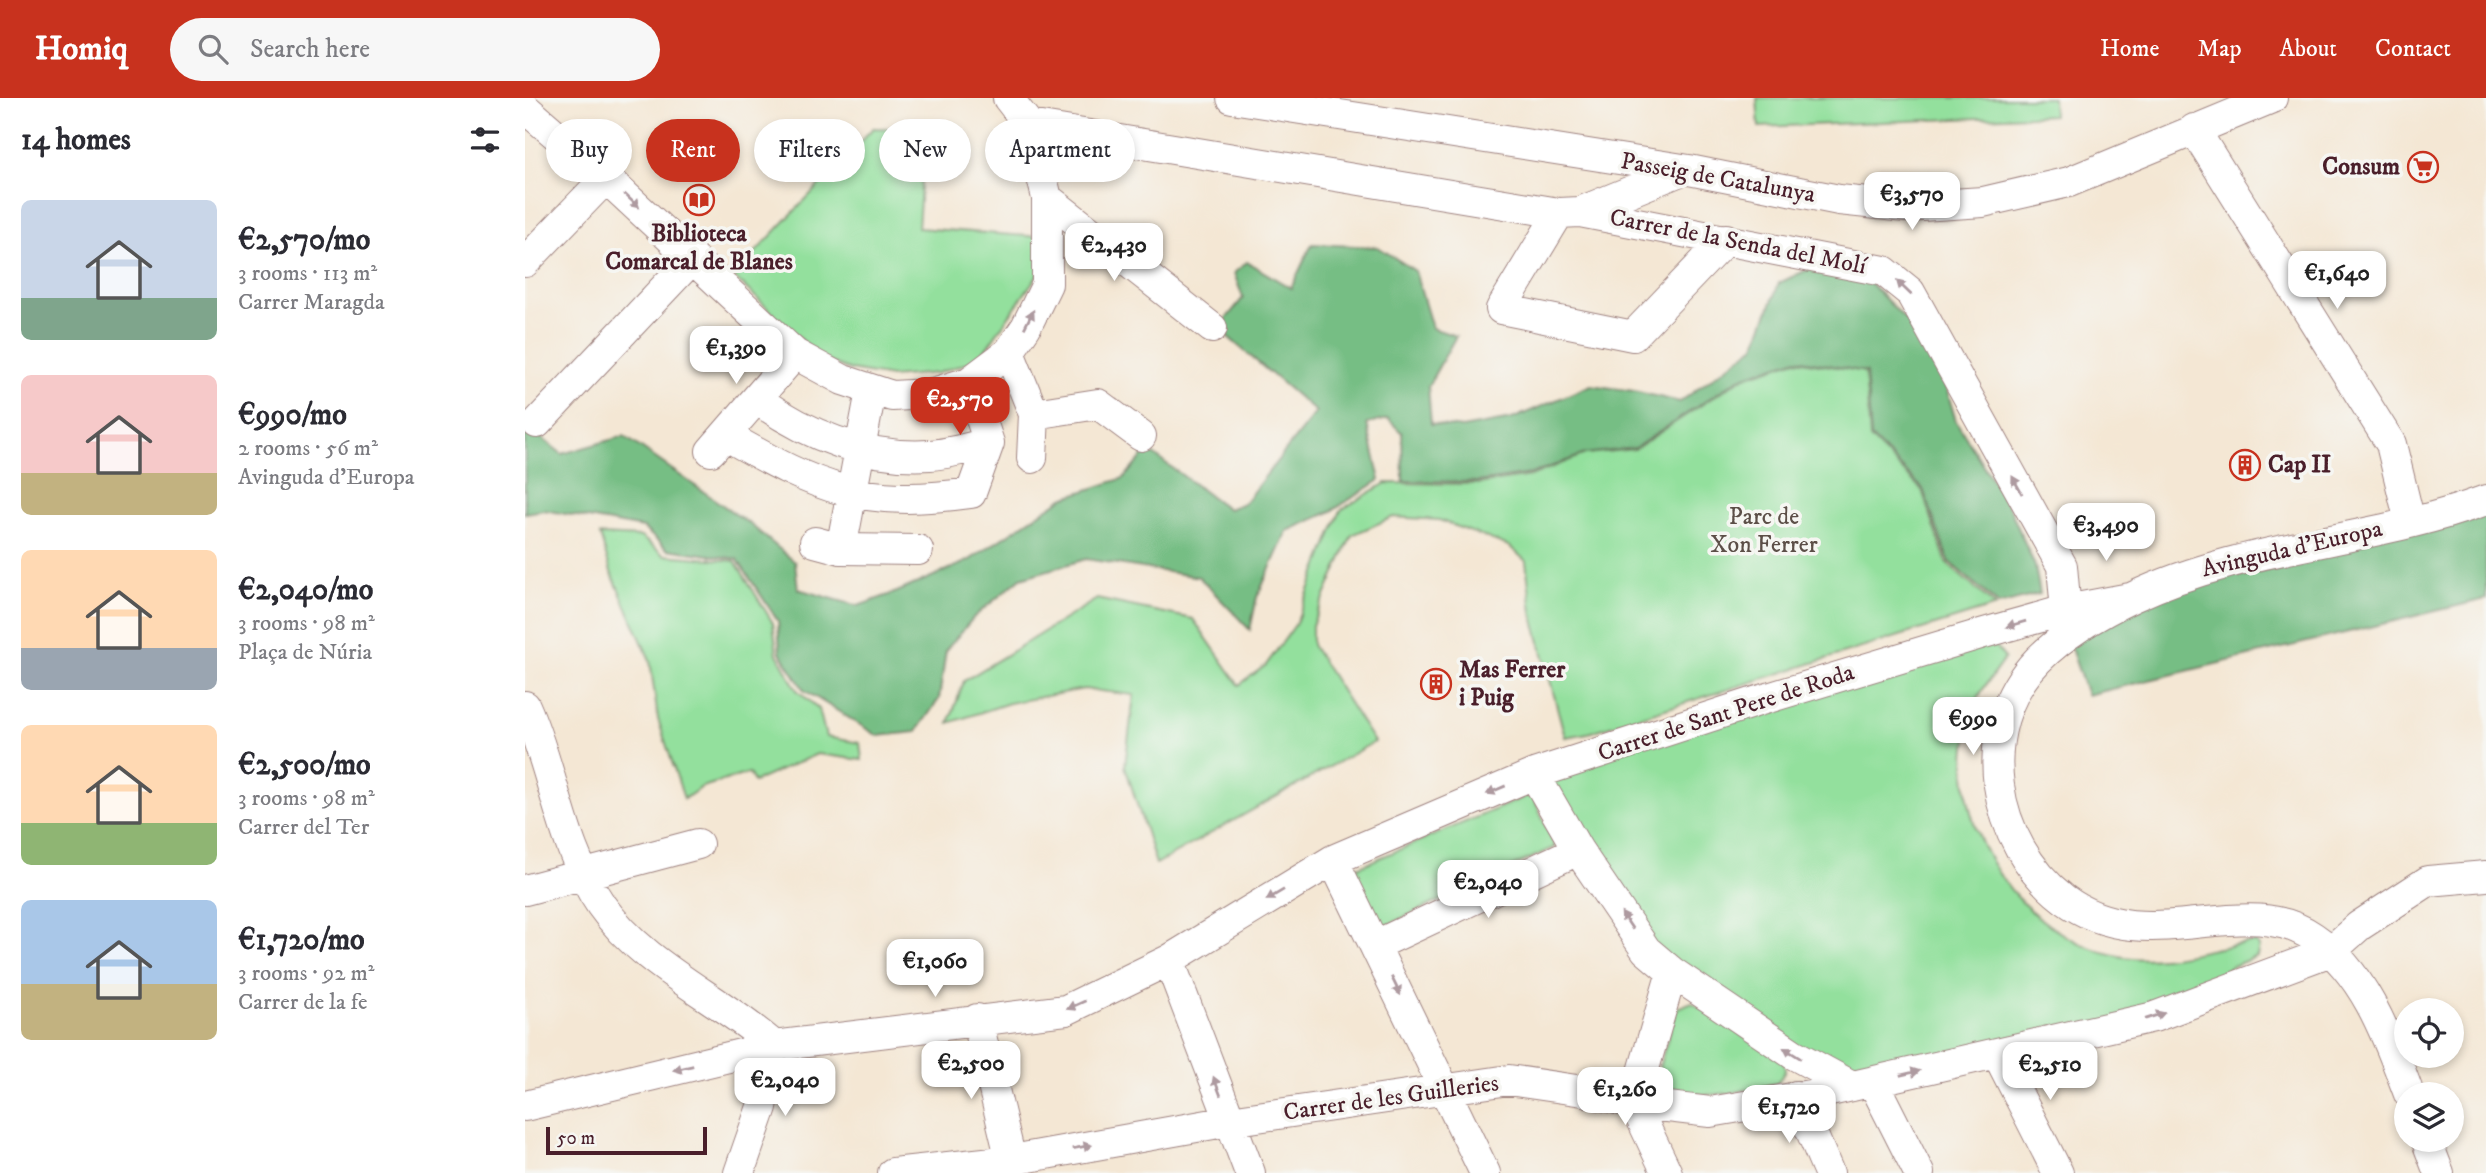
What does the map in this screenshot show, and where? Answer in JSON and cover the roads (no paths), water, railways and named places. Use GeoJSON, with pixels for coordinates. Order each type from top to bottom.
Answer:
{"type":"FeatureCollection","features":[{"type":"Feature","properties":{"kind":"street"},"geometry":{"type":"LineString","coordinates":[[1008,98],[1024,119]]}},
{"type":"Feature","properties":{"kind":"street","name":"Passeig de Catalunya"},"geometry":{"type":"LineString","coordinates":[[1233,98],[1684,169],[1839,200],[1906,207],[1983,202],[2069,182],[2271,98]]}},
{"type":"Feature","properties":{"kind":"street"},"geometry":{"type":"LineString","coordinates":[[525,108],[546,126]]}},
{"type":"Feature","properties":{"kind":"street"},"geometry":{"type":"LineString","coordinates":[[2194,129],[2391,444],[2410,522]]}},
{"type":"Feature","properties":{"kind":"street","name":"Carrer de la Senda del Molí"},"geometry":{"type":"LineString","coordinates":[[1135,142],[1726,239],[1884,271],[1910,292],[2062,566],[2067,622]]}},
{"type":"Feature","properties":{"kind":"street","name":"Carrer de la Senda del Molí"},"geometry":{"type":"LineString","coordinates":[[1569,213],[1684,169]]}},
{"type":"Feature","properties":{"kind":"street"},"geometry":{"type":"LineString","coordinates":[[525,262],[602,182]]}},
{"type":"Feature","properties":{"kind":"street"},"geometry":{"type":"LineString","coordinates":[[610,182],[795,354],[871,391],[892,396],[929,394],[969,382],[1009,352],[1026,327],[1047,284],[1047,198],[1043,182]]}},
{"type":"Feature","properties":{"kind":"street"},"geometry":{"type":"LineString","coordinates":[[1047,198],[1212,328]]}},
{"type":"Feature","properties":{"kind":"street"},"geometry":{"type":"LineString","coordinates":[[1569,213],[1500,309],[1633,336],[1726,239]]}},
{"type":"Feature","properties":{"kind":"street"},"geometry":{"type":"LineString","coordinates":[[537,423],[693,258]]}},
{"type":"Feature","properties":{"kind":"street"},"geometry":{"type":"LineString","coordinates":[[1009,352],[1034,414],[1032,458]]}},
{"type":"Feature","properties":{"kind":"street"},"geometry":{"type":"LineString","coordinates":[[795,354],[719,443],[849,494],[893,499],[971,493],[989,443],[969,382]]}},
{"type":"Feature","properties":{"kind":"street"},"geometry":{"type":"LineString","coordinates":[[871,391],[849,494],[828,545],[918,550]]}},
{"type":"Feature","properties":{"kind":"street"},"geometry":{"type":"LineString","coordinates":[[758,400],[805,431],[880,454],[931,455],[989,443]]}},
{"type":"Feature","properties":{"kind":"street"},"geometry":{"type":"LineString","coordinates":[[1034,414],[1098,404],[1141,436]]}},
{"type":"Feature","properties":{"kind":"street","name":"Avinguda d'Europa"},"geometry":{"type":"LineString","coordinates":[[2404,1082],[2368,999],[2331,951],[2311,935],[2273,920],[2239,918],[2162,928],[2129,925],[2101,917],[2067,901],[2030,866],[2008,825],[1999,795],[1997,769],[2000,738],[2015,693],[2067,622],[2178,576],[2217,564],[2410,522],[2486,500]]}},
{"type":"Feature","properties":{"kind":"street"},"geometry":{"type":"LineString","coordinates":[[2062,566],[2098,587],[2130,598]]}},
{"type":"Feature","properties":{"kind":"street","name":"Carrer de Sant Pere de Roda"},"geometry":{"type":"LineString","coordinates":[[525,1105],[774,1046],[1066,1010],[1169,960],[1333,860],[1534,774],[1758,701],[2067,622]]}},
{"type":"Feature","properties":{"kind":"street"},"geometry":{"type":"LineString","coordinates":[[527,716],[541,741],[575,856],[602,906],[656,962],[712,998],[774,1046],[762,1107],[739,1173]]}},
{"type":"Feature","properties":{"kind":"street"},"geometry":{"type":"LineString","coordinates":[[1534,774],[1578,850],[1646,950],[1672,972],[1793,1054],[1863,1084],[1919,1173]]}},
{"type":"Feature","properties":{"kind":"street"},"geometry":{"type":"LineString","coordinates":[[525,890],[698,844]]}},
{"type":"Feature","properties":{"kind":"street"},"geometry":{"type":"LineString","coordinates":[[1376,945],[1578,850]]}},
{"type":"Feature","properties":{"kind":"street"},"geometry":{"type":"LineString","coordinates":[[1333,860],[1446,1087],[1485,1173]]}},
{"type":"Feature","properties":{"kind":"street"},"geometry":{"type":"LineString","coordinates":[[2331,951],[2359,926],[2428,881],[2486,876]]}},
{"type":"Feature","properties":{"kind":"street","name":"Carrer de les Guilleries"},"geometry":{"type":"LineString","coordinates":[[893,1173],[1013,1166],[1230,1121],[1446,1087],[1509,1080],[1583,1091],[1634,1103],[1710,1112],[1863,1084],[2154,1017],[2331,951]]}},
{"type":"Feature","properties":{"kind":"street"},"geometry":{"type":"LineString","coordinates":[[1169,960],[1250,1173]]}},
{"type":"Feature","properties":{"kind":"street"},"geometry":{"type":"LineString","coordinates":[[1667,1173],[1634,1103],[1672,972]]}},
{"type":"Feature","properties":{"kind":"street"},"geometry":{"type":"LineString","coordinates":[[977,1019],[1013,1166]]}},
{"type":"Feature","properties":{"kind":"street"},"geometry":{"type":"LineString","coordinates":[[1997,1054],[2058,1173]]}},
{"type":"Feature","properties":{"kind":"street"},"geometry":{"type":"LineString","coordinates":[[1795,1096],[1829,1173]]}},
{"type":"Feature","properties":{"kind":"street"},"geometry":{"type":"LineString","coordinates":[[2431,1152],[2439,1173]]}},
{"type":"Feature","properties":{"kind":"place","name":"Consum"},"geometry":{"type":"Point","coordinates":[2423,167]}},
{"type":"Feature","properties":{"kind":"place","name":"Biblioteca Comarcal de Blanes"},"geometry":{"type":"Point","coordinates":[699,200]}},
{"type":"Feature","properties":{"kind":"place","name":"Cap II"},"geometry":{"type":"Point","coordinates":[2245,465]}},
{"type":"Feature","properties":{"kind":"place","name":"Mas Ferrer i Puig"},"geometry":{"type":"Point","coordinates":[1436,684]}},
{"type":"Feature","properties":{"kind":"park label","name":"Parc de Xon Ferrer"},"geometry":{"type":"Point","coordinates":[1764,531]}}]}
